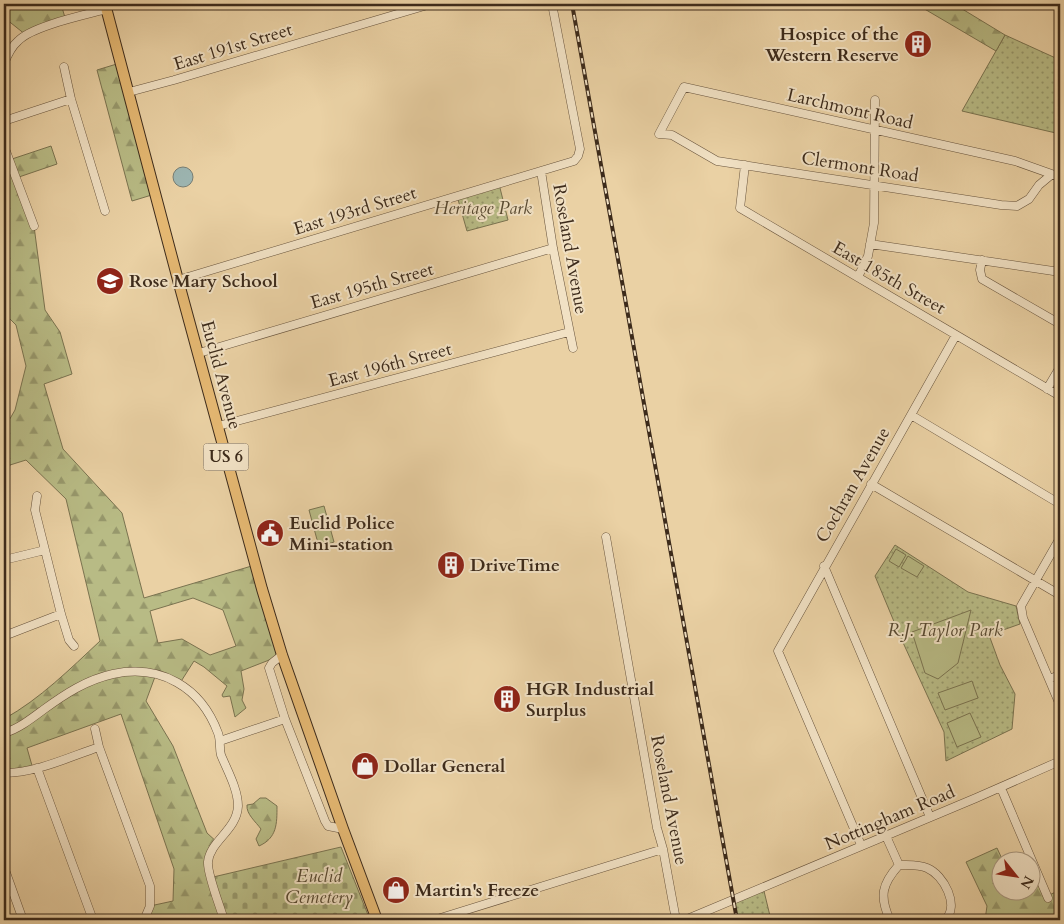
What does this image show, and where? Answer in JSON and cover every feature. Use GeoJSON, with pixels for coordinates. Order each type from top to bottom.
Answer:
{"type":"FeatureCollection","features":[{"type":"Feature","properties":{"kind":"main road","name":"Euclid Avenue"},"geometry":{"type":"LineString","coordinates":[[106,6],[262,590],[282,656],[343,829],[378,920]]}},
{"type":"Feature","properties":{"kind":"street","name":"East 191st Street"},"geometry":{"type":"LineString","coordinates":[[129,92],[431,4]]}},
{"type":"Feature","properties":{"kind":"street","name":"Roseland Avenue"},"geometry":{"type":"LineString","coordinates":[[552,4],[580,150],[574,160],[541,171],[553,248],[573,348]]}},
{"type":"Feature","properties":{"kind":"street"},"geometry":{"type":"LineString","coordinates":[[4,64],[9,52],[18,40],[33,30],[106,6]]}},
{"type":"Feature","properties":{"kind":"street"},"geometry":{"type":"LineString","coordinates":[[64,67],[71,99],[105,211]]}},
{"type":"Feature","properties":{"kind":"street","name":"Larchmont Road"},"geometry":{"type":"LineString","coordinates":[[659,134],[684,87],[1015,161],[1060,177]]}},
{"type":"Feature","properties":{"kind":"street"},"geometry":{"type":"LineString","coordinates":[[4,121],[71,99]]}},
{"type":"Feature","properties":{"kind":"street"},"geometry":{"type":"LineString","coordinates":[[858,277],[868,256],[874,223],[875,100]]}},
{"type":"Feature","properties":{"kind":"street","name":"Clermont Road"},"geometry":{"type":"LineString","coordinates":[[659,134],[672,134],[717,161],[1001,205],[1017,206],[1029,199],[1039,185],[1051,175]]}},
{"type":"Feature","properties":{"kind":"street"},"geometry":{"type":"LineString","coordinates":[[4,146],[34,226]]}},
{"type":"Feature","properties":{"kind":"street","name":"East 185th Street"},"geometry":{"type":"LineString","coordinates":[[745,165],[740,208],[1060,396]]}},
{"type":"Feature","properties":{"kind":"street","name":"East 193rd Street"},"geometry":{"type":"LineString","coordinates":[[178,280],[541,171]]}},
{"type":"Feature","properties":{"kind":"street"},"geometry":{"type":"LineString","coordinates":[[870,244],[1060,272]]}},
{"type":"Feature","properties":{"kind":"street","name":"East 195th Street"},"geometry":{"type":"LineString","coordinates":[[199,353],[553,248]]}},
{"type":"Feature","properties":{"kind":"street"},"geometry":{"type":"LineString","coordinates":[[982,260],[980,270],[982,279],[1060,324]]}},
{"type":"Feature","properties":{"kind":"street","name":"East 196th Street"},"geometry":{"type":"LineString","coordinates":[[218,426],[569,332]]}},
{"type":"Feature","properties":{"kind":"street","name":"Cochran Avenue"},"geometry":{"type":"LineString","coordinates":[[861,846],[778,651],[824,566],[956,335]]}},
{"type":"Feature","properties":{"kind":"street"},"geometry":{"type":"LineString","coordinates":[[1048,389],[1060,367]]}},
{"type":"Feature","properties":{"kind":"street"},"geometry":{"type":"LineString","coordinates":[[911,415],[1060,504]]}},
{"type":"Feature","properties":{"kind":"street"},"geometry":{"type":"LineString","coordinates":[[871,484],[1060,595]]}},
{"type":"Feature","properties":{"kind":"street"},"geometry":{"type":"LineString","coordinates":[[37,496],[35,510],[61,614],[69,640],[74,646]]}},
{"type":"Feature","properties":{"kind":"street","name":"Roseland Avenue"},"geometry":{"type":"LineString","coordinates":[[606,537],[657,828],[676,920]]}},
{"type":"Feature","properties":{"kind":"street"},"geometry":{"type":"LineString","coordinates":[[1060,538],[1021,606],[1024,618],[1060,705]]}},
{"type":"Feature","properties":{"kind":"street"},"geometry":{"type":"LineString","coordinates":[[4,560],[45,550]]}},
{"type":"Feature","properties":{"kind":"street"},"geometry":{"type":"LineString","coordinates":[[824,566],[930,818]]}},
{"type":"Feature","properties":{"kind":"street"},"geometry":{"type":"LineString","coordinates":[[4,636],[61,614]]}},
{"type":"Feature","properties":{"kind":"street"},"geometry":{"type":"LineString","coordinates":[[282,656],[272,663],[269,668],[285,720],[325,821],[328,826],[343,829]]}},
{"type":"Feature","properties":{"kind":"street"},"geometry":{"type":"LineString","coordinates":[[4,734],[20,726],[86,682],[115,674],[142,671],[156,674],[168,678],[189,690],[204,705],[213,721],[220,741],[220,752],[238,804],[235,819],[212,851],[208,862],[224,920]]}},
{"type":"Feature","properties":{"kind":"street"},"geometry":{"type":"LineString","coordinates":[[1049,679],[1060,674]]}},
{"type":"Feature","properties":{"kind":"street"},"geometry":{"type":"LineString","coordinates":[[220,741],[285,720]]}},
{"type":"Feature","properties":{"kind":"street"},"geometry":{"type":"LineString","coordinates":[[95,729],[99,747],[150,886],[150,906],[144,920]]}},
{"type":"Feature","properties":{"kind":"street"},"geometry":{"type":"LineString","coordinates":[[4,773],[18,773],[37,768],[99,747]]}},
{"type":"Feature","properties":{"kind":"street","name":"Nottingham Road"},"geometry":{"type":"LineString","coordinates":[[685,920],[930,818],[1060,761]]}},
{"type":"Feature","properties":{"kind":"street"},"geometry":{"type":"LineString","coordinates":[[37,768],[93,920]]}},
{"type":"Feature","properties":{"kind":"street"},"geometry":{"type":"LineString","coordinates":[[1000,788],[1048,898]]}},
{"type":"Feature","properties":{"kind":"street"},"geometry":{"type":"LineString","coordinates":[[886,836],[900,865]]}},
{"type":"Feature","properties":{"kind":"street"},"geometry":{"type":"LineString","coordinates":[[434,920],[662,849]]}},
{"type":"Feature","properties":{"kind":"street"},"geometry":{"type":"LineString","coordinates":[[890,920],[882,898],[889,876],[900,865]]}},
{"type":"Feature","properties":{"kind":"street"},"geometry":{"type":"LineString","coordinates":[[900,865],[927,868],[936,874],[946,886],[952,903],[949,916],[945,920]]}},
{"type":"Feature","properties":{"kind":"street"},"geometry":{"type":"LineString","coordinates":[[4,867],[23,920]]}},
{"type":"Feature","properties":{"kind":"green space"},"geometry":{"type":"Polygon","coordinates":[[[4,4],[61,4],[66,21],[26,35],[6,19],[4,20],[4,4]]]}},
{"type":"Feature","properties":{"kind":"green space"},"geometry":{"type":"Polygon","coordinates":[[[916,4],[954,4],[1005,35],[996,51],[916,4]]]}},
{"type":"Feature","properties":{"kind":"green space"},"geometry":{"type":"Polygon","coordinates":[[[1005,35],[1060,60],[1060,134],[962,111],[1005,35]]]}},
{"type":"Feature","properties":{"kind":"green space"},"geometry":{"type":"Polygon","coordinates":[[[120,63],[155,194],[132,201],[97,70],[120,63]]]}},
{"type":"Feature","properties":{"kind":"green space"},"geometry":{"type":"Polygon","coordinates":[[[4,146],[9,160],[51,146],[57,164],[16,178],[34,226],[45,310],[60,332],[72,374],[44,384],[63,449],[122,513],[144,598],[255,565],[282,655],[241,671],[244,689],[242,700],[246,708],[235,717],[230,696],[223,697],[222,695],[227,686],[194,661],[180,683],[156,674],[146,701],[173,746],[207,833],[218,843],[209,857],[224,920],[144,920],[150,906],[173,901],[174,869],[121,714],[27,748],[33,769],[4,773],[4,719],[42,693],[100,641],[66,499],[26,460],[10,465],[4,477],[4,429],[15,410],[26,366],[16,325],[4,313],[4,146]],[[193,598],[150,611],[158,643],[182,639],[210,655],[236,646],[223,610],[193,598]]]}},
{"type":"Feature","properties":{"kind":"green space","name":"Heritage Park"},"geometry":{"type":"Polygon","coordinates":[[[499,184],[508,220],[467,231],[457,196],[499,184]]]}},
{"type":"Feature","properties":{"kind":"green space"},"geometry":{"type":"Polygon","coordinates":[[[324,506],[334,542],[319,547],[309,510],[324,506]]]}},
{"type":"Feature","properties":{"kind":"green space","name":"R.J. Taylor Park"},"geometry":{"type":"Polygon","coordinates":[[[895,545],[968,592],[1016,606],[1020,624],[989,635],[1000,665],[1015,694],[1012,729],[946,761],[944,732],[875,576],[895,545]]]}},
{"type":"Feature","properties":{"kind":"green space"},"geometry":{"type":"Polygon","coordinates":[[[896,549],[906,555],[899,567],[889,561],[896,549]]]}},
{"type":"Feature","properties":{"kind":"green space"},"geometry":{"type":"Polygon","coordinates":[[[908,556],[924,566],[917,577],[901,568],[908,556]]]}},
{"type":"Feature","properties":{"kind":"green space"},"geometry":{"type":"Polygon","coordinates":[[[971,610],[958,663],[938,679],[925,673],[912,632],[971,610]]]}},
{"type":"Feature","properties":{"kind":"green space"},"geometry":{"type":"Polygon","coordinates":[[[972,681],[978,698],[945,710],[938,693],[972,681]]]}},
{"type":"Feature","properties":{"kind":"green space"},"geometry":{"type":"Polygon","coordinates":[[[970,713],[981,737],[957,747],[947,723],[970,713]]]}},
{"type":"Feature","properties":{"kind":"green space"},"geometry":{"type":"Polygon","coordinates":[[[260,798],[266,798],[277,806],[277,813],[273,835],[259,846],[256,839],[261,829],[250,815],[247,805],[253,804],[260,798]]]}},
{"type":"Feature","properties":{"kind":"green space","name":"Euclid Cemetery"},"geometry":{"type":"Polygon","coordinates":[[[341,847],[370,920],[222,920],[209,878],[341,847]]]}},
{"type":"Feature","properties":{"kind":"green space"},"geometry":{"type":"Polygon","coordinates":[[[997,848],[999,852],[992,852],[992,902],[1042,902],[1042,884],[1047,896],[1060,890],[1060,920],[985,920],[987,906],[966,862],[997,848]]]}},
{"type":"Feature","properties":{"kind":"green space"},"geometry":{"type":"Polygon","coordinates":[[[763,887],[771,920],[737,920],[734,900],[763,887]]]}},
{"type":"Feature","properties":{"kind":"water"},"geometry":{"type":"Polygon","coordinates":[[[183,167],[190,170],[193,177],[190,184],[183,187],[176,184],[173,177],[176,170],[183,167]]]}},
{"type":"Feature","properties":{"kind":"railway"},"geometry":{"type":"LineString","coordinates":[[572,4],[737,920]]}},
{"type":"Feature","properties":{"kind":"place","name":"Hospice of the Western Reserve"},"geometry":{"type":"Point","coordinates":[918,44]}},
{"type":"Feature","properties":{"kind":"place","name":"Rose Mary School"},"geometry":{"type":"Point","coordinates":[110,281]}},
{"type":"Feature","properties":{"kind":"place","name":"Euclid Police Mini-station"},"geometry":{"type":"Point","coordinates":[270,533]}},
{"type":"Feature","properties":{"kind":"place","name":"DriveTime"},"geometry":{"type":"Point","coordinates":[451,565]}},
{"type":"Feature","properties":{"kind":"place","name":"HGR Industrial Surplus"},"geometry":{"type":"Point","coordinates":[507,699]}},
{"type":"Feature","properties":{"kind":"place","name":"Dollar General"},"geometry":{"type":"Point","coordinates":[365,766]}},
{"type":"Feature","properties":{"kind":"place","name":"Martin's Freeze"},"geometry":{"type":"Point","coordinates":[396,890]}}]}
